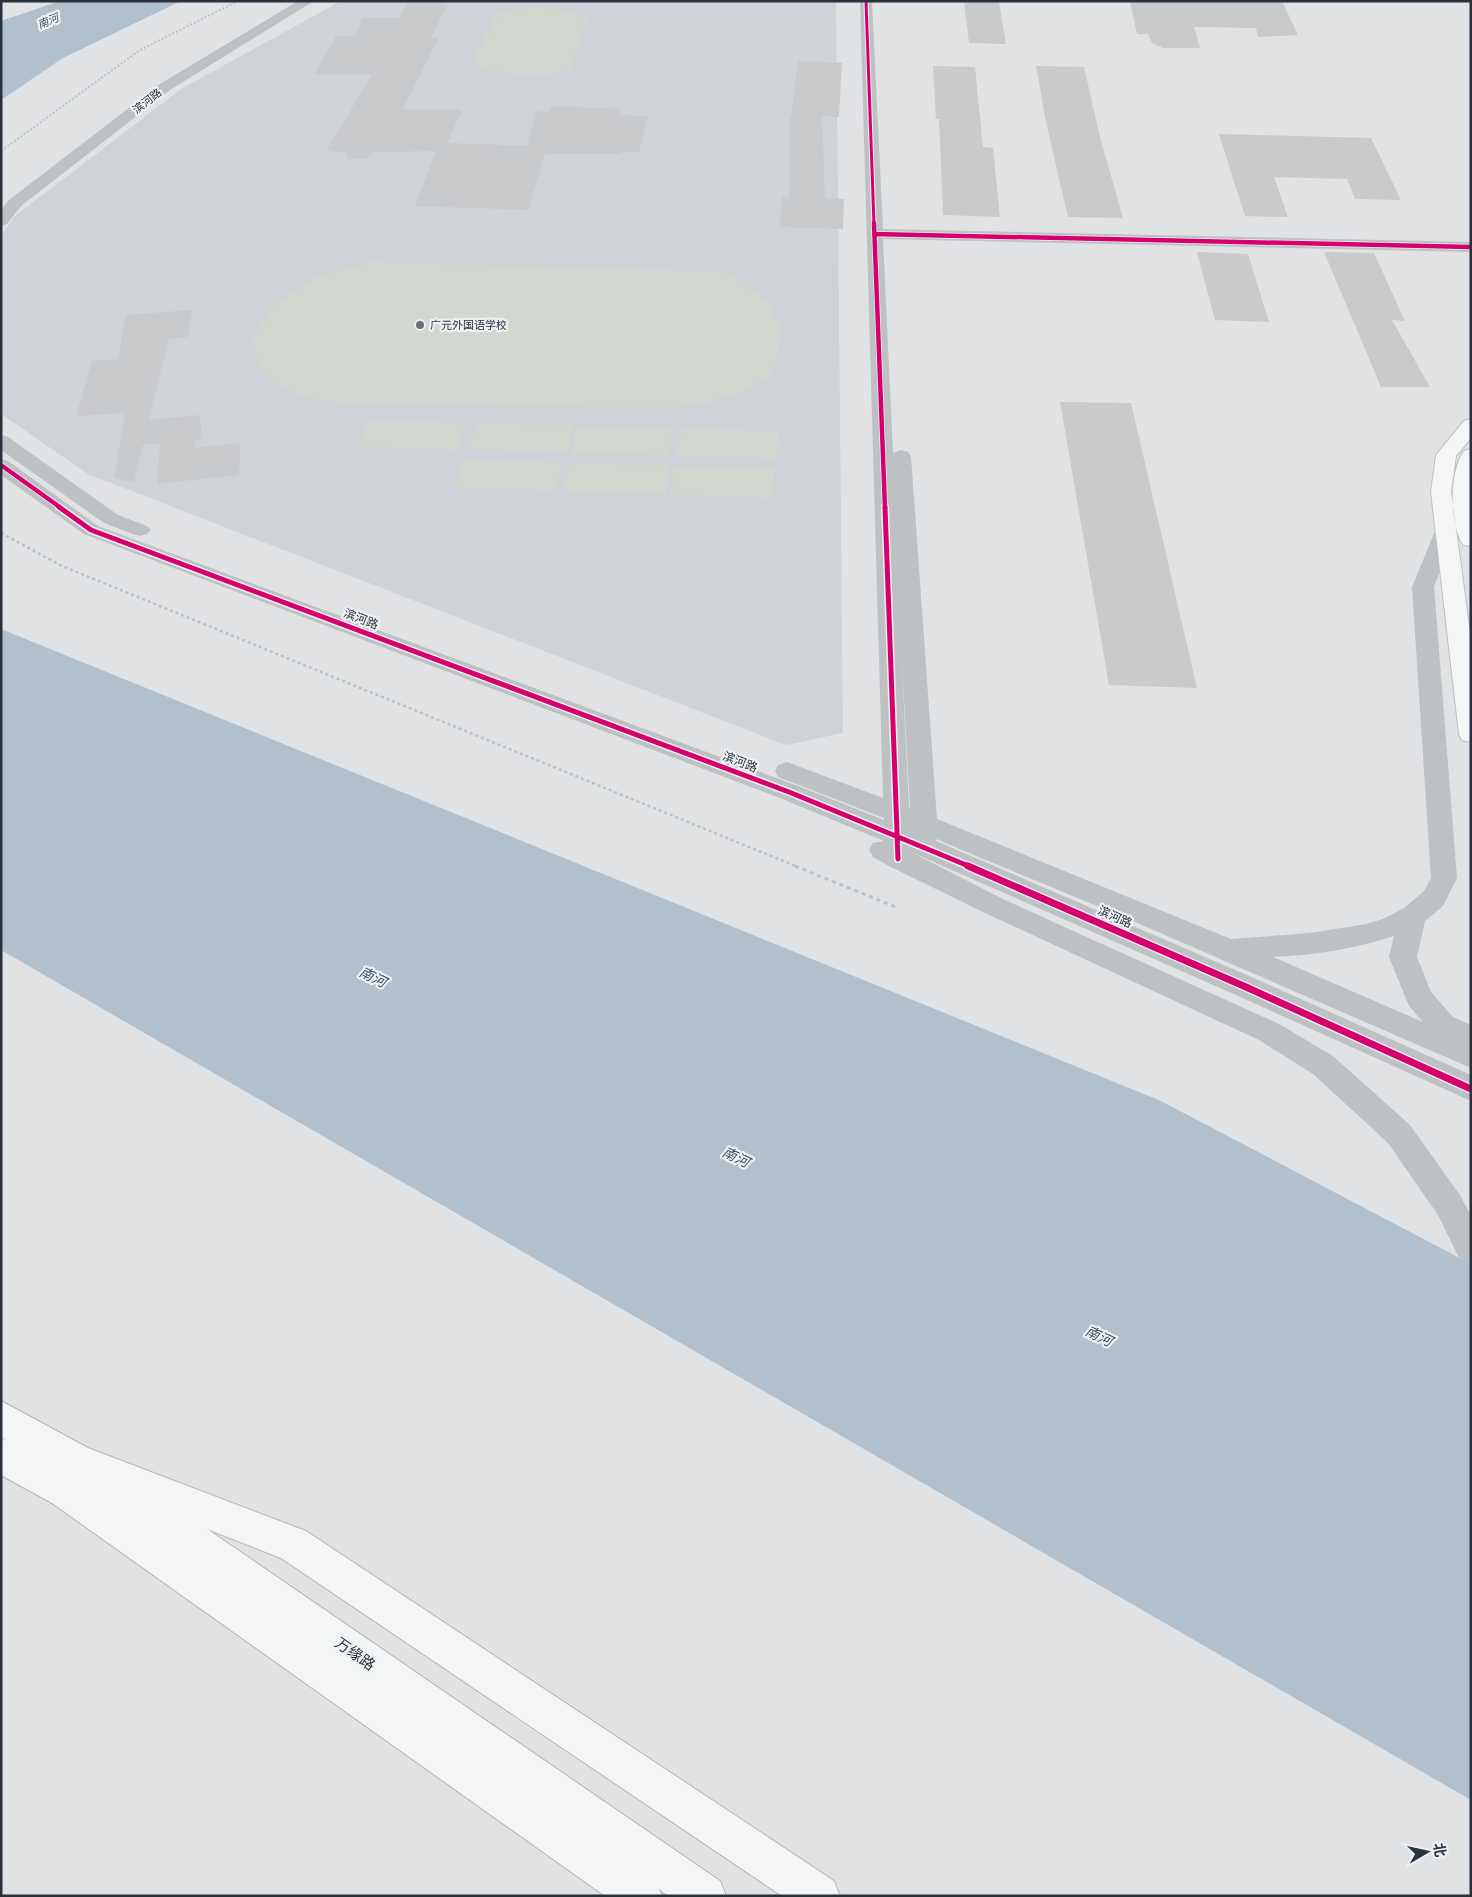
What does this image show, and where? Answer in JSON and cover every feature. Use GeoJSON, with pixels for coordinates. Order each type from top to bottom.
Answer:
{"type":"FeatureCollection","features":[{"type":"Feature","properties":{"kind":"main road"},"geometry":{"type":"LineString","coordinates":[[1464,534],[1441,492],[1446,455],[1471,425]]}},
{"type":"Feature","properties":{"kind":"main road"},"geometry":{"type":"LineString","coordinates":[[1471,456],[1466,461],[1462,495],[1464,534],[1455,592],[1471,734]]}},
{"type":"Feature","properties":{"kind":"main road","name":"万缘路"},"geometry":{"type":"LineString","coordinates":[[1,1418],[78,1462],[705,1896]]}},
{"type":"Feature","properties":{"kind":"main road"},"geometry":{"type":"LineString","coordinates":[[1,1456],[65,1490],[641,1896]]}},
{"type":"Feature","properties":{"kind":"main road"},"geometry":{"type":"LineString","coordinates":[[78,1462],[292,1544],[819,1896]]}},
{"type":"Feature","properties":{"kind":"street","name":"滨河路"},"geometry":{"type":"LineString","coordinates":[[1,199],[151,85],[291,1]]}},
{"type":"Feature","properties":{"kind":"street","name":"滨河路"},"geometry":{"type":"LineString","coordinates":[[1,221],[15,203],[165,87],[308,1]]}},
{"type":"Feature","properties":{"kind":"street"},"geometry":{"type":"LineString","coordinates":[[866,1],[925,846]]}},
{"type":"Feature","properties":{"kind":"street"},"geometry":{"type":"LineString","coordinates":[[880,1],[881,234],[898,835],[994,906],[1269,1032],[1323,1065],[1399,1134],[1449,1205],[1471,1250]]}},
{"type":"Feature","properties":{"kind":"street"},"geometry":{"type":"LineString","coordinates":[[881,234],[1471,247]]}},
{"type":"Feature","properties":{"kind":"street","name":"滨河路"},"geometry":{"type":"LineString","coordinates":[[1,441],[111,519],[925,846],[1246,987],[1471,1089]]}},
{"type":"Feature","properties":{"kind":"street","name":"滨河路"},"geometry":{"type":"LineString","coordinates":[[1,465],[92,530],[789,792],[898,835],[923,822],[1230,950],[1471,1056]]}},
{"type":"Feature","properties":{"kind":"street"},"geometry":{"type":"LineString","coordinates":[[1230,950],[1326,942],[1379,931],[1413,916],[1432,901],[1444,878],[1422,587],[1464,534]]}},
{"type":"Feature","properties":{"kind":"street"},"geometry":{"type":"LineString","coordinates":[[1413,916],[1403,957],[1419,998],[1443,1025],[1471,1038]]}},
{"type":"Feature","properties":{"kind":"path"},"geometry":{"type":"LineString","coordinates":[[1,151],[140,50],[238,1]]}},
{"type":"Feature","properties":{"kind":"path"},"geometry":{"type":"LineString","coordinates":[[1,533],[62,566],[896,907]]}},
{"type":"Feature","properties":{"kind":"shaded area","name":"广元外国语学校"},"geometry":{"type":"Polygon","coordinates":[[[341,1],[836,1],[843,733],[786,745],[88,474],[1,414],[1,236],[14,217],[181,89],[341,1]]]}},
{"type":"Feature","properties":{"kind":"shaded area"},"geometry":{"type":"Polygon","coordinates":[[[525,7],[572,10],[587,18],[570,70],[536,75],[508,74],[484,69],[475,58],[498,13],[525,7]]]}},
{"type":"Feature","properties":{"kind":"shaded area"},"geometry":{"type":"Polygon","coordinates":[[[372,262],[726,272],[767,300],[781,330],[774,372],[744,392],[709,403],[672,408],[344,403],[314,399],[282,388],[258,367],[253,338],[273,306],[315,277],[372,262]]]}},
{"type":"Feature","properties":{"kind":"shaded area"},"geometry":{"type":"Polygon","coordinates":[[[369,421],[465,423],[457,450],[359,447],[369,421]]]}},
{"type":"Feature","properties":{"kind":"shaded area"},"geometry":{"type":"Polygon","coordinates":[[[477,423],[573,425],[568,451],[469,449],[477,423]]]}},
{"type":"Feature","properties":{"kind":"shaded area"},"geometry":{"type":"Polygon","coordinates":[[[576,427],[673,429],[670,455],[571,453],[576,427]]]}},
{"type":"Feature","properties":{"kind":"shaded area"},"geometry":{"type":"Polygon","coordinates":[[[681,429],[778,431],[777,458],[678,456],[681,429]]]}},
{"type":"Feature","properties":{"kind":"shaded area"},"geometry":{"type":"Polygon","coordinates":[[[462,460],[562,463],[556,490],[455,488],[462,460]]]}},
{"type":"Feature","properties":{"kind":"shaded area"},"geometry":{"type":"Polygon","coordinates":[[[570,463],[670,465],[666,494],[564,491],[570,463]]]}},
{"type":"Feature","properties":{"kind":"shaded area"},"geometry":{"type":"Polygon","coordinates":[[[674,467],[774,469],[773,498],[671,495],[674,467]]]}},
{"type":"Feature","properties":{"kind":"water","name":"南河"},"geometry":{"type":"Polygon","coordinates":[[[60,1],[181,1],[63,58],[1,100],[1,21],[60,1]]]}},
{"type":"Feature","properties":{"kind":"water","name":"南河"},"geometry":{"type":"Polygon","coordinates":[[[1,629],[1161,1101],[1471,1264],[1471,1800],[1,950],[1,629]]]}},
{"type":"Feature","properties":{"kind":"building"},"geometry":{"type":"Polygon","coordinates":[[[964,1],[999,2],[1006,44],[969,43],[964,1]]]}},
{"type":"Feature","properties":{"kind":"building"},"geometry":{"type":"Polygon","coordinates":[[[1130,1],[1282,1],[1298,35],[1258,37],[1256,28],[1194,27],[1200,48],[1163,48],[1152,43],[1148,34],[1137,34],[1130,1]]]}},
{"type":"Feature","properties":{"kind":"building"},"geometry":{"type":"Polygon","coordinates":[[[408,3],[448,4],[431,37],[439,37],[403,109],[462,110],[447,143],[527,146],[536,111],[548,112],[551,106],[619,109],[619,115],[648,116],[639,152],[622,152],[622,154],[545,154],[528,210],[415,206],[436,151],[374,152],[365,159],[347,159],[347,152],[326,151],[372,75],[314,74],[336,36],[356,36],[362,18],[399,18],[408,3]]]}},
{"type":"Feature","properties":{"kind":"building"},"geometry":{"type":"Polygon","coordinates":[[[798,61],[842,63],[839,117],[822,116],[825,198],[844,199],[843,229],[780,227],[782,197],[789,197],[790,117],[798,61]]]}},
{"type":"Feature","properties":{"kind":"building"},"geometry":{"type":"Polygon","coordinates":[[[933,66],[975,67],[983,147],[993,148],[1000,217],[943,215],[939,119],[936,119],[933,66]]]}},
{"type":"Feature","properties":{"kind":"building"},"geometry":{"type":"Polygon","coordinates":[[[1036,66],[1084,67],[1100,137],[1123,218],[1068,217],[1046,122],[1036,66]]]}},
{"type":"Feature","properties":{"kind":"building"},"geometry":{"type":"Polygon","coordinates":[[[1219,134],[1371,138],[1401,200],[1355,199],[1347,179],[1274,177],[1288,217],[1245,216],[1219,134]]]}},
{"type":"Feature","properties":{"kind":"building"},"geometry":{"type":"Polygon","coordinates":[[[1197,252],[1248,254],[1269,322],[1215,320],[1197,252]]]}},
{"type":"Feature","properties":{"kind":"building"},"geometry":{"type":"Polygon","coordinates":[[[1324,252],[1374,253],[1405,321],[1392,320],[1430,387],[1381,387],[1324,252]]]}},
{"type":"Feature","properties":{"kind":"building"},"geometry":{"type":"Polygon","coordinates":[[[192,310],[188,337],[169,339],[149,420],[200,415],[202,439],[195,440],[195,448],[240,443],[239,475],[157,484],[160,443],[143,445],[134,482],[114,478],[125,413],[76,416],[92,361],[118,359],[126,315],[192,310]]]}},
{"type":"Feature","properties":{"kind":"building"},"geometry":{"type":"Polygon","coordinates":[[[1060,402],[1131,403],[1197,688],[1109,685],[1060,402]]]}},
{"type":"Feature","properties":{"kind":"cycle path"},"geometry":{"type":"LineString","coordinates":[[866,1],[898,859]]}},
{"type":"Feature","properties":{"kind":"cycle path"},"geometry":{"type":"LineString","coordinates":[[874,234],[1471,247]]}},
{"type":"Feature","properties":{"kind":"cycle path"},"geometry":{"type":"LineString","coordinates":[[1,465],[91,530],[789,792],[925,847],[1246,987],[1471,1089]]}},
{"type":"Feature","properties":{"kind":"place","name":"广元外国语学校"},"geometry":{"type":"Point","coordinates":[420,325]}}]}
